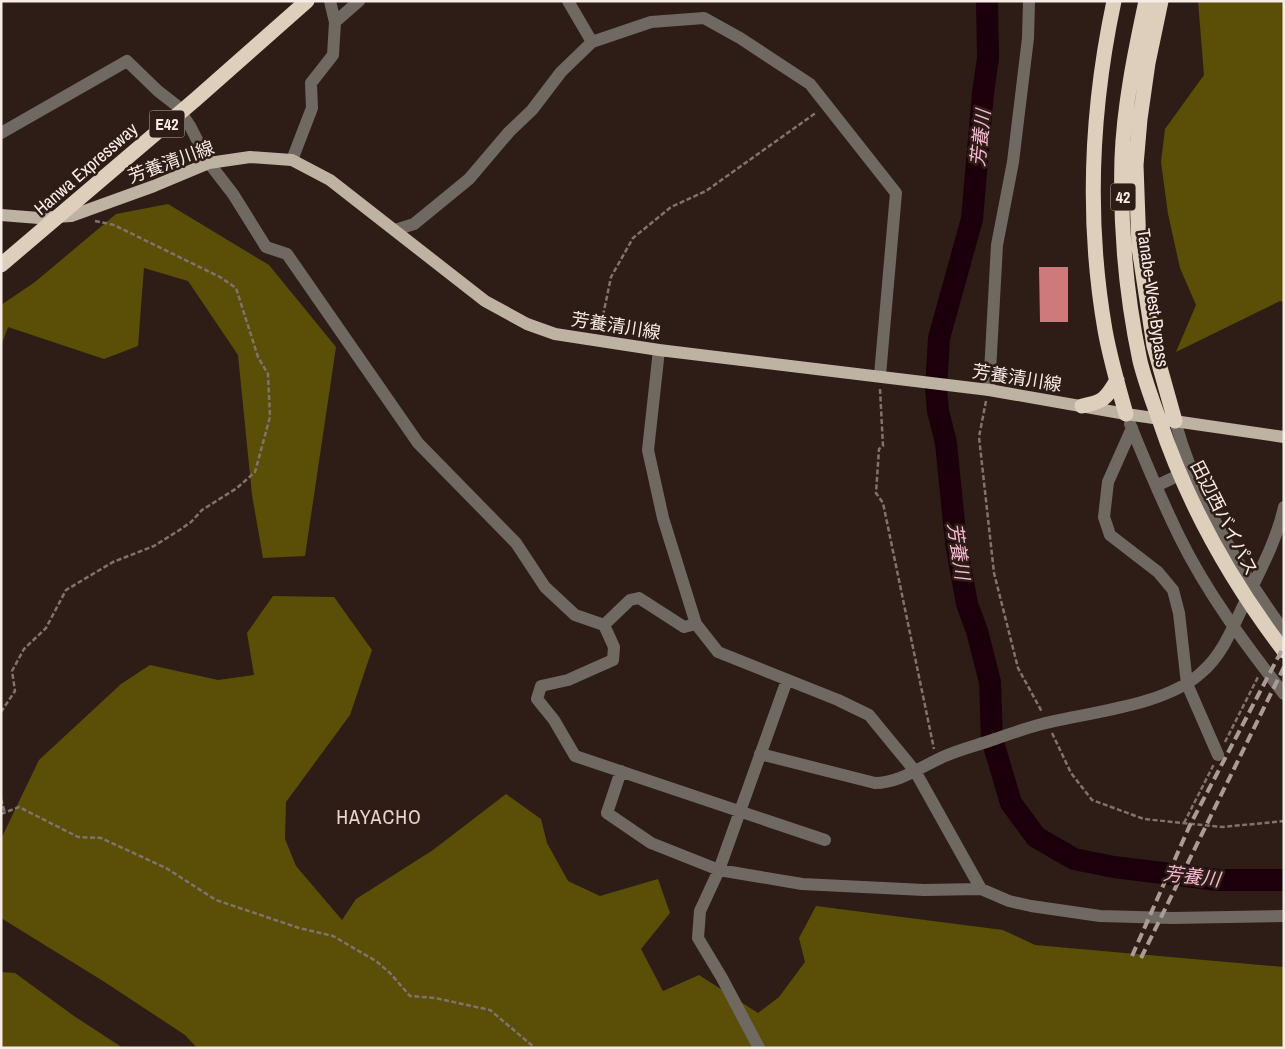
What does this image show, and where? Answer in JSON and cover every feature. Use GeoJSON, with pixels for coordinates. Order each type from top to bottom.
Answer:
{"type":"FeatureCollection","features":[{"type":"Feature","properties":{"kind":"highway","name":"Hanwa Expressway"},"geometry":{"type":"LineString","coordinates":[[1,265],[196,99],[307,1]]}},
{"type":"Feature","properties":{"kind":"highway"},"geometry":{"type":"LineString","coordinates":[[1114,1],[1096,120],[1093,167],[1095,246],[1105,331],[1116,380],[1129,421]]}},
{"type":"Feature","properties":{"kind":"highway","name":"Tanabe-West Bypass"},"geometry":{"type":"LineString","coordinates":[[1146,1],[1132,77],[1122,158],[1124,246],[1135,330],[1141,363],[1150,392]]}},
{"type":"Feature","properties":{"kind":"highway"},"geometry":{"type":"LineString","coordinates":[[1161,1],[1148,62],[1136,165],[1139,248],[1154,346],[1175,421]]}},
{"type":"Feature","properties":{"kind":"highway"},"geometry":{"type":"LineString","coordinates":[[1082,406],[1098,403],[1105,398],[1116,380]]}},
{"type":"Feature","properties":{"kind":"highway","name":"田辺西バイパス"},"geometry":{"type":"LineString","coordinates":[[1150,392],[1168,446],[1203,525],[1237,584],[1284,651]]}},
{"type":"Feature","properties":{"kind":"main road","name":"芳養清川線"},"geometry":{"type":"LineString","coordinates":[[1,215],[39,218],[72,216],[154,186],[209,163],[250,156],[292,160],[330,180],[485,301],[526,324],[555,334],[659,350],[984,389],[1082,406],[1129,421],[1175,421],[1284,437]]}},
{"type":"Feature","properties":{"kind":"street"},"geometry":{"type":"LineString","coordinates":[[292,160],[312,108],[311,83],[333,55],[335,22],[330,1]]}},
{"type":"Feature","properties":{"kind":"street"},"geometry":{"type":"LineString","coordinates":[[335,22],[360,1]]}},
{"type":"Feature","properties":{"kind":"street"},"geometry":{"type":"LineString","coordinates":[[568,1],[592,42]]}},
{"type":"Feature","properties":{"kind":"street"},"geometry":{"type":"LineString","coordinates":[[984,389],[997,245],[1014,162],[1028,38],[1029,1]]}},
{"type":"Feature","properties":{"kind":"street"},"geometry":{"type":"LineString","coordinates":[[395,230],[414,224],[469,179],[509,132],[532,110],[560,72],[592,42],[651,22],[704,18],[740,38],[810,84],[896,193],[886,376]]}},
{"type":"Feature","properties":{"kind":"street"},"geometry":{"type":"LineString","coordinates":[[1,134],[127,61],[158,91],[176,105],[190,126],[209,163],[233,194],[266,247],[287,254],[418,443],[516,544],[545,587],[575,615],[604,625],[614,647],[613,660],[568,680],[540,686],[537,699],[554,720],[575,756],[825,840]]}},
{"type":"Feature","properties":{"kind":"street"},"geometry":{"type":"LineString","coordinates":[[659,350],[648,450],[662,518],[696,624],[718,652],[869,715],[915,771],[981,889]]}},
{"type":"Feature","properties":{"kind":"street"},"geometry":{"type":"LineString","coordinates":[[1129,421],[1179,537],[1233,627],[1284,694]]}},
{"type":"Feature","properties":{"kind":"street"},"geometry":{"type":"LineString","coordinates":[[1129,421],[1108,482],[1104,517],[1110,535],[1158,572],[1173,590],[1179,613],[1187,684],[1218,755]]}},
{"type":"Feature","properties":{"kind":"street"},"geometry":{"type":"LineString","coordinates":[[1175,421],[1184,452],[1217,526],[1252,586],[1284,631]]}},
{"type":"Feature","properties":{"kind":"street"},"geometry":{"type":"LineString","coordinates":[[1156,486],[1174,477],[1194,477]]}},
{"type":"Feature","properties":{"kind":"street"},"geometry":{"type":"LineString","coordinates":[[760,754],[875,783],[888,783],[941,758],[1045,724],[1152,699],[1172,692],[1187,684],[1216,657],[1233,627],[1280,525],[1284,507]]}},
{"type":"Feature","properties":{"kind":"street"},"geometry":{"type":"LineString","coordinates":[[604,625],[630,600],[639,598],[684,627],[696,624]]}},
{"type":"Feature","properties":{"kind":"street"},"geometry":{"type":"LineString","coordinates":[[759,1048],[722,978],[698,938],[700,911],[719,870],[787,680]]}},
{"type":"Feature","properties":{"kind":"street"},"geometry":{"type":"LineString","coordinates":[[621,771],[606,813],[651,843],[719,870],[802,884],[924,890],[981,889],[1016,903],[1100,916],[1172,918],[1284,916]]}},
{"type":"Feature","properties":{"kind":"path"},"geometry":{"type":"LineString","coordinates":[[597,341],[612,278],[634,238],[671,207],[706,191],[826,106]]}},
{"type":"Feature","properties":{"kind":"path"},"geometry":{"type":"LineString","coordinates":[[1,712],[15,691],[12,671],[24,649],[46,628],[66,590],[114,562],[154,546],[191,522],[202,510],[237,488],[255,472],[270,417],[268,374],[258,357],[236,288],[220,277],[114,225],[72,216]]}},
{"type":"Feature","properties":{"kind":"path"},"geometry":{"type":"LineString","coordinates":[[886,376],[883,446],[879,449],[876,493],[883,503],[941,758]]}},
{"type":"Feature","properties":{"kind":"path"},"geometry":{"type":"LineString","coordinates":[[984,389],[979,437],[994,573],[1018,668],[1071,773],[1092,800],[1144,819],[1223,827],[1284,821]]}},
{"type":"Feature","properties":{"kind":"path"},"geometry":{"type":"LineString","coordinates":[[1,799],[3,814],[19,807],[78,837],[101,838],[166,868],[216,900],[299,928],[333,936],[376,961],[410,996],[435,998],[490,1010],[535,1048]]}},
{"type":"Feature","properties":{"kind":"shaded area"},"geometry":{"type":"Polygon","coordinates":[[[1198,1],[1284,1],[1284,302],[1280,301],[1176,352],[1196,305],[1180,268],[1168,214],[1161,162],[1165,129],[1204,75],[1198,1]]]}},
{"type":"Feature","properties":{"kind":"shaded area"},"geometry":{"type":"Polygon","coordinates":[[[168,204],[269,265],[336,347],[305,556],[263,558],[252,495],[238,355],[188,281],[144,268],[138,346],[104,359],[8,327],[1,346],[1,305],[35,282],[116,214],[168,204]]]}},
{"type":"Feature","properties":{"kind":"shaded area"},"geometry":{"type":"Polygon","coordinates":[[[273,596],[334,597],[372,650],[350,715],[286,802],[285,839],[296,866],[342,920],[356,899],[433,850],[506,794],[541,819],[547,843],[568,881],[600,896],[658,879],[670,913],[641,949],[663,991],[699,975],[758,1013],[779,997],[805,962],[799,938],[816,906],[1003,930],[1035,945],[1284,967],[1284,1048],[197,1048],[185,1035],[103,981],[1,918],[1,839],[39,760],[121,684],[150,665],[218,680],[254,675],[247,633],[273,596]]]}},
{"type":"Feature","properties":{"kind":"shaded area"},"geometry":{"type":"Polygon","coordinates":[[[1,972],[15,973],[74,1016],[123,1048],[1,1048],[1,972]]]}},
{"type":"Feature","properties":{"kind":"building"},"geometry":{"type":"Polygon","coordinates":[[[1039,267],[1068,267],[1068,322],[1040,322],[1039,267]]]}},
{"type":"Feature","properties":{"kind":"waterway","name":"芳養川"},"geometry":{"type":"LineString","coordinates":[[987,1],[988,58],[983,93],[972,219],[939,338],[936,389],[938,411],[946,443],[956,543],[967,604],[977,631],[990,682],[992,739],[1011,803],[1036,837],[1074,859],[1114,867],[1218,880],[1284,880]]}},
{"type":"Feature","properties":{"kind":"railway"},"geometry":{"type":"LineString","coordinates":[[1132,956],[1190,825],[1284,646]]}},
{"type":"Feature","properties":{"kind":"railway"},"geometry":{"type":"LineString","coordinates":[[1141,958],[1284,667]]}},
{"type":"Feature","properties":{"kind":"district","name":"HAYACHO"},"geometry":{"type":"Point","coordinates":[379,817]}}]}
